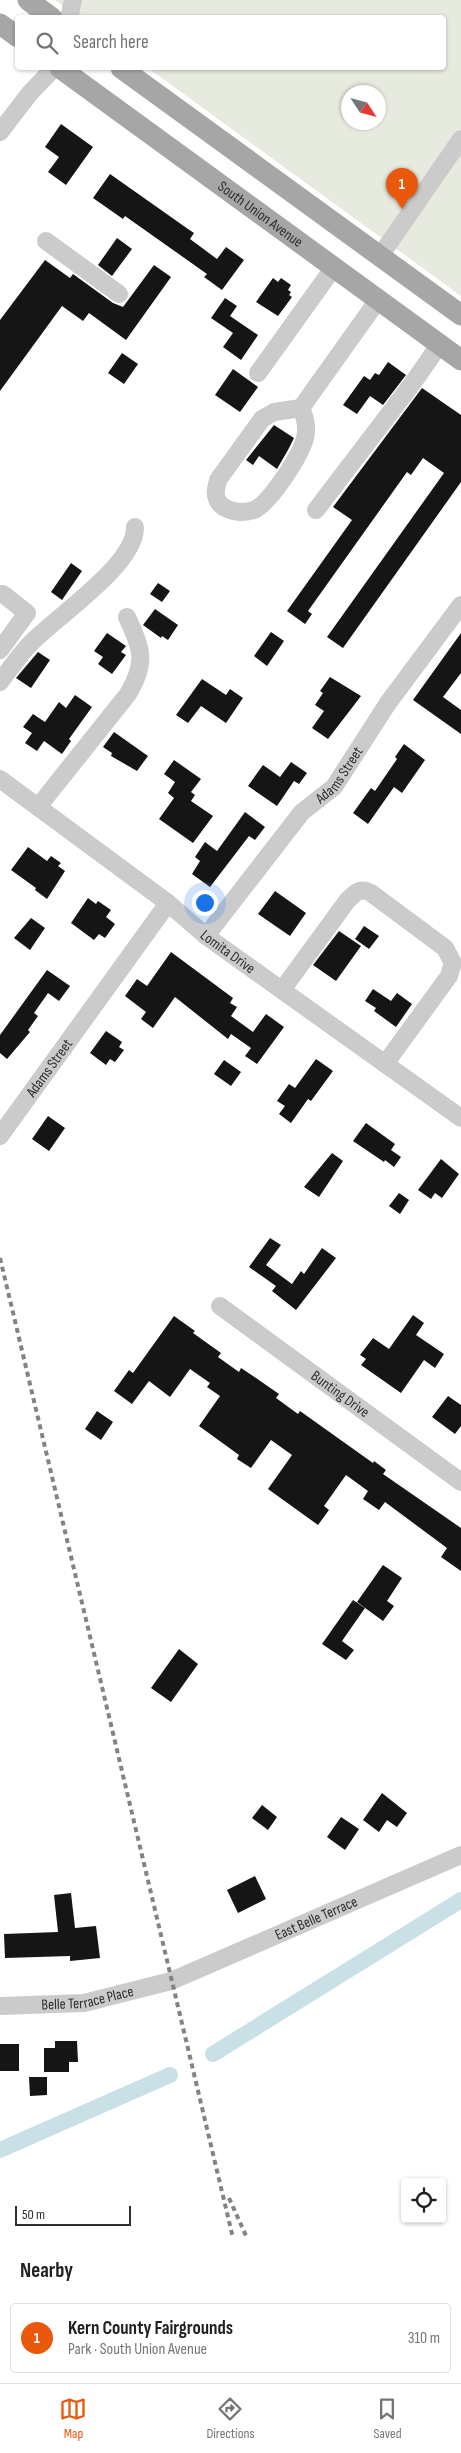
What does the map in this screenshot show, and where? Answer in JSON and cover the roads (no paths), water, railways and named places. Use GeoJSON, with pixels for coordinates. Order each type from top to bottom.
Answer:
{"type":"FeatureCollection","features":[{"type":"Feature","properties":{"kind":"main road"},"geometry":{"type":"LineString","coordinates":[[28,0],[48,15]]}},
{"type":"Feature","properties":{"kind":"main road"},"geometry":{"type":"LineString","coordinates":[[0,24],[15,35]]}},
{"type":"Feature","properties":{"kind":"main road","name":"South Union Avenue"},"geometry":{"type":"LineString","coordinates":[[63,70],[461,360]]}},
{"type":"Feature","properties":{"kind":"main road"},"geometry":{"type":"LineString","coordinates":[[124,70],[461,315]]}},
{"type":"Feature","properties":{"kind":"street"},"geometry":{"type":"LineString","coordinates":[[70,15],[72,0]]}},
{"type":"Feature","properties":{"kind":"street"},"geometry":{"type":"LineString","coordinates":[[0,132],[30,93],[52,70]]}},
{"type":"Feature","properties":{"kind":"street"},"geometry":{"type":"LineString","coordinates":[[380,256],[461,139]]}},
{"type":"Feature","properties":{"kind":"street"},"geometry":{"type":"LineString","coordinates":[[46,241],[118,294]]}},
{"type":"Feature","properties":{"kind":"street"},"geometry":{"type":"LineString","coordinates":[[258,373],[334,267]]}},
{"type":"Feature","properties":{"kind":"street"},"geometry":{"type":"LineString","coordinates":[[301,408],[306,427],[305,438],[279,486],[266,502],[255,510],[243,512],[231,510],[222,505],[217,500],[218,480],[257,425],[274,412],[301,408],[378,300]]}},
{"type":"Feature","properties":{"kind":"street"},"geometry":{"type":"LineString","coordinates":[[316,510],[440,344]]}},
{"type":"Feature","properties":{"kind":"street"},"geometry":{"type":"LineString","coordinates":[[0,682],[28,645],[94,588],[113,568],[131,542],[135,534],[134,527]]}},
{"type":"Feature","properties":{"kind":"street"},"geometry":{"type":"LineString","coordinates":[[0,650],[28,613],[3,594]]}},
{"type":"Feature","properties":{"kind":"street","name":"Adams Street"},"geometry":{"type":"LineString","coordinates":[[206,936],[302,812],[334,787],[388,704],[461,605]]}},
{"type":"Feature","properties":{"kind":"street"},"geometry":{"type":"LineString","coordinates":[[38,807],[128,694],[138,678],[142,661],[140,645],[127,617]]}},
{"type":"Feature","properties":{"kind":"street","name":"Lomita Drive"},"geometry":{"type":"LineString","coordinates":[[0,778],[168,903],[206,936],[461,1118]]}},
{"type":"Feature","properties":{"kind":"street"},"geometry":{"type":"LineString","coordinates":[[282,990],[347,901],[358,891],[364,889],[371,893],[445,948],[454,963],[449,976],[385,1064]]}},
{"type":"Feature","properties":{"kind":"street","name":"Adams Street"},"geometry":{"type":"LineString","coordinates":[[0,1136],[168,903]]}},
{"type":"Feature","properties":{"kind":"street","name":"Bunting Drive"},"geometry":{"type":"LineString","coordinates":[[220,1306],[461,1482]]}},
{"type":"Feature","properties":{"kind":"street","name":"East Belle Terrace"},"geometry":{"type":"LineString","coordinates":[[171,1981],[461,1855]]}},
{"type":"Feature","properties":{"kind":"street","name":"Belle Terrace Place"},"geometry":{"type":"LineString","coordinates":[[0,2006],[84,2003],[171,1981]]}},
{"type":"Feature","properties":{"kind":"waterway"},"geometry":{"type":"LineString","coordinates":[[213,2054],[461,1900]]}},
{"type":"Feature","properties":{"kind":"waterway"},"geometry":{"type":"LineString","coordinates":[[0,2150],[170,2075]]}},
{"type":"Feature","properties":{"kind":"railway"},"geometry":{"type":"LineString","coordinates":[[0,1258],[233,2238]]}},
{"type":"Feature","properties":{"kind":"railway"},"geometry":{"type":"LineString","coordinates":[[229,2198],[247,2238]]}},
{"type":"Feature","properties":{"kind":"place","name":"Kern County Fairgrounds"},"geometry":{"type":"Point","coordinates":[402,209]}}]}
